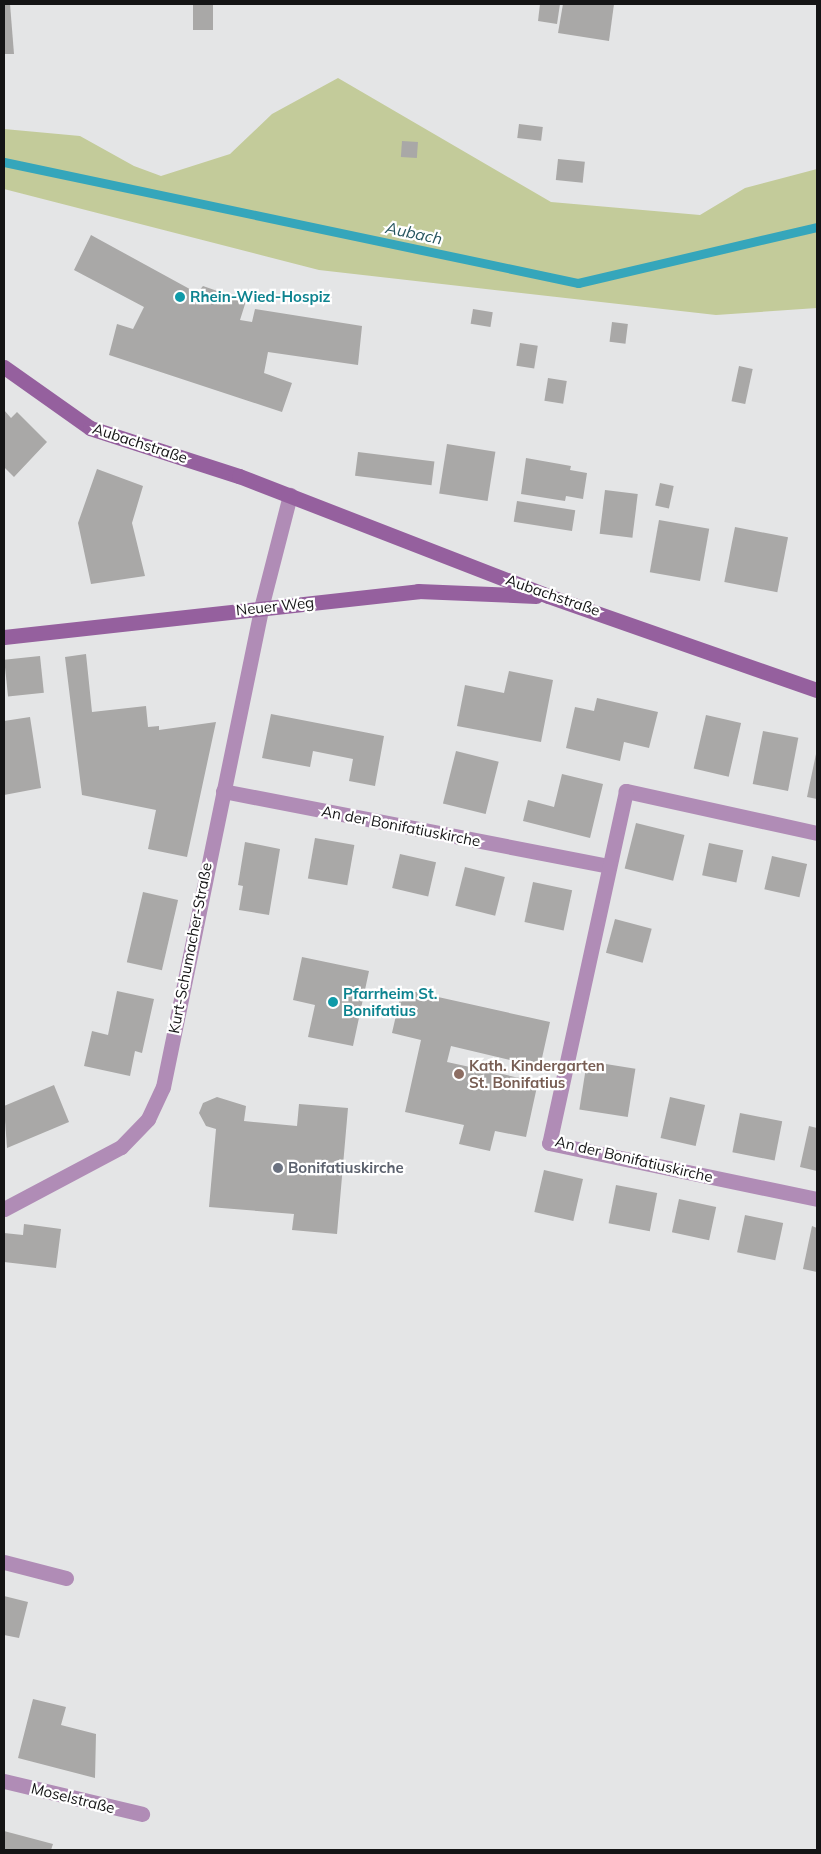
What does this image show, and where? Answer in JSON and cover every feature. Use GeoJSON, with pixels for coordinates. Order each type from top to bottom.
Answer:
{"type":"FeatureCollection","features":[{"type":"Feature","properties":{"kind":"street","name":"Aubachstraße"},"geometry":{"type":"LineString","coordinates":[[4,367],[90,428],[290,495],[548,596],[817,690]]}},
{"type":"Feature","properties":{"kind":"street"},"geometry":{"type":"LineString","coordinates":[[261,608],[290,495]]}},
{"type":"Feature","properties":{"kind":"street","name":"Neuer Weg"},"geometry":{"type":"LineString","coordinates":[[4,637],[418,591],[548,596]]}},
{"type":"Feature","properties":{"kind":"street","name":"Kurt-Schumacher-Straße"},"geometry":{"type":"LineString","coordinates":[[4,1209],[121,1147],[148,1119],[162,1087],[261,608]]}},
{"type":"Feature","properties":{"kind":"street","name":"An der Bonifatiuskirche"},"geometry":{"type":"LineString","coordinates":[[223,791],[609,866]]}},
{"type":"Feature","properties":{"kind":"street","name":"An der Bonifatiuskirche"},"geometry":{"type":"LineString","coordinates":[[817,833],[626,791],[549,1143],[817,1199]]}},
{"type":"Feature","properties":{"kind":"street"},"geometry":{"type":"LineString","coordinates":[[4,1562],[66,1578]]}},
{"type":"Feature","properties":{"kind":"street","name":"Moselstraße"},"geometry":{"type":"LineString","coordinates":[[4,1781],[142,1814]]}},
{"type":"Feature","properties":{"kind":"green space"},"geometry":{"type":"Polygon","coordinates":[[[338,78],[551,202],[700,215],[745,188],[817,169],[817,308],[716,315],[319,270],[4,189],[4,129],[80,136],[134,166],[161,176],[230,154],[272,114],[338,78]]]}},
{"type":"Feature","properties":{"kind":"building"},"geometry":{"type":"Polygon","coordinates":[[[4,4],[10,4],[14,54],[4,54],[4,4]]]}},
{"type":"Feature","properties":{"kind":"building"},"geometry":{"type":"Polygon","coordinates":[[[193,4],[213,4],[213,30],[193,30],[193,4]]]}},
{"type":"Feature","properties":{"kind":"building"},"geometry":{"type":"Polygon","coordinates":[[[540,4],[560,4],[557,24],[538,21],[540,4]]]}},
{"type":"Feature","properties":{"kind":"building"},"geometry":{"type":"Polygon","coordinates":[[[563,4],[614,4],[609,41],[558,33],[563,4]]]}},
{"type":"Feature","properties":{"kind":"building"},"geometry":{"type":"Polygon","coordinates":[[[519,124],[543,127],[541,141],[517,138],[519,124]]]}},
{"type":"Feature","properties":{"kind":"building"},"geometry":{"type":"Polygon","coordinates":[[[402,141],[418,142],[417,158],[401,157],[402,141]]]}},
{"type":"Feature","properties":{"kind":"building"},"geometry":{"type":"Polygon","coordinates":[[[558,159],[585,162],[583,183],[556,180],[558,159]]]}},
{"type":"Feature","properties":{"kind":"building"},"geometry":{"type":"Polygon","coordinates":[[[91,235],[197,293],[203,286],[246,301],[240,320],[252,322],[255,309],[362,326],[358,365],[268,352],[264,373],[292,383],[282,412],[109,355],[117,324],[133,329],[144,307],[74,270],[91,235]]]}},
{"type":"Feature","properties":{"kind":"building"},"geometry":{"type":"Polygon","coordinates":[[[473,309],[493,312],[490,327],[471,324],[473,309]]]}},
{"type":"Feature","properties":{"kind":"building"},"geometry":{"type":"Polygon","coordinates":[[[612,322],[628,324],[625,344],[610,342],[612,322]]]}},
{"type":"Feature","properties":{"kind":"building"},"geometry":{"type":"Polygon","coordinates":[[[520,343],[538,346],[534,369],[516,366],[520,343]]]}},
{"type":"Feature","properties":{"kind":"building"},"geometry":{"type":"Polygon","coordinates":[[[739,366],[753,369],[745,404],[732,401],[739,366]]]}},
{"type":"Feature","properties":{"kind":"building"},"geometry":{"type":"Polygon","coordinates":[[[548,378],[567,381],[563,404],[544,401],[548,378]]]}},
{"type":"Feature","properties":{"kind":"building"},"geometry":{"type":"Polygon","coordinates":[[[4,410],[11,418],[17,412],[47,442],[14,477],[4,467],[4,410]]]}},
{"type":"Feature","properties":{"kind":"building"},"geometry":{"type":"Polygon","coordinates":[[[447,444],[495,452],[488,501],[439,493],[447,444]]]}},
{"type":"Feature","properties":{"kind":"building"},"geometry":{"type":"Polygon","coordinates":[[[358,452],[434,461],[432,485],[355,476],[358,452]]]}},
{"type":"Feature","properties":{"kind":"building"},"geometry":{"type":"Polygon","coordinates":[[[526,458],[571,466],[570,470],[587,473],[583,499],[566,496],[565,501],[521,494],[526,458]]]}},
{"type":"Feature","properties":{"kind":"building"},"geometry":{"type":"Polygon","coordinates":[[[97,469],[143,486],[132,523],[145,576],[91,584],[78,523],[97,469]]]}},
{"type":"Feature","properties":{"kind":"building"},"geometry":{"type":"Polygon","coordinates":[[[660,483],[674,486],[669,508],[655,505],[660,483]]]}},
{"type":"Feature","properties":{"kind":"building"},"geometry":{"type":"Polygon","coordinates":[[[605,490],[638,494],[632,538],[600,534],[605,490]]]}},
{"type":"Feature","properties":{"kind":"building"},"geometry":{"type":"Polygon","coordinates":[[[517,501],[575,510],[572,531],[514,522],[517,501]]]}},
{"type":"Feature","properties":{"kind":"building"},"geometry":{"type":"Polygon","coordinates":[[[659,520],[709,529],[700,581],[650,572],[659,520]]]}},
{"type":"Feature","properties":{"kind":"building"},"geometry":{"type":"Polygon","coordinates":[[[735,527],[788,537],[777,592],[724,582],[735,527]]]}},
{"type":"Feature","properties":{"kind":"building"},"geometry":{"type":"Polygon","coordinates":[[[86,654],[92,712],[146,706],[148,727],[159,726],[159,730],[216,722],[187,857],[148,849],[156,810],[82,795],[65,657],[86,654]]]}},
{"type":"Feature","properties":{"kind":"building"},"geometry":{"type":"Polygon","coordinates":[[[40,656],[44,693],[8,697],[4,660],[40,656]]]}},
{"type":"Feature","properties":{"kind":"building"},"geometry":{"type":"Polygon","coordinates":[[[509,671],[553,680],[541,742],[457,726],[465,685],[504,693],[509,671]]]}},
{"type":"Feature","properties":{"kind":"building"},"geometry":{"type":"Polygon","coordinates":[[[597,698],[658,712],[649,748],[624,742],[620,761],[566,748],[575,707],[594,711],[597,698]]]}},
{"type":"Feature","properties":{"kind":"building"},"geometry":{"type":"Polygon","coordinates":[[[271,714],[384,736],[375,786],[349,781],[353,759],[313,751],[310,767],[262,758],[271,714]]]}},
{"type":"Feature","properties":{"kind":"building"},"geometry":{"type":"Polygon","coordinates":[[[706,715],[741,723],[729,777],[694,769],[706,715]]]}},
{"type":"Feature","properties":{"kind":"building"},"geometry":{"type":"Polygon","coordinates":[[[30,717],[41,788],[4,795],[4,721],[30,717]]]}},
{"type":"Feature","properties":{"kind":"building"},"geometry":{"type":"Polygon","coordinates":[[[763,731],[798,738],[788,791],[753,784],[763,731]]]}},
{"type":"Feature","properties":{"kind":"building"},"geometry":{"type":"Polygon","coordinates":[[[456,751],[499,762],[486,814],[443,803],[456,751]]]}},
{"type":"Feature","properties":{"kind":"building"},"geometry":{"type":"Polygon","coordinates":[[[817,754],[817,799],[807,797],[817,754]]]}},
{"type":"Feature","properties":{"kind":"building"},"geometry":{"type":"Polygon","coordinates":[[[562,774],[603,784],[590,838],[523,821],[528,800],[554,807],[562,774]]]}},
{"type":"Feature","properties":{"kind":"building"},"geometry":{"type":"Polygon","coordinates":[[[636,823],[685,835],[673,881],[625,869],[636,823]]]}},
{"type":"Feature","properties":{"kind":"building"},"geometry":{"type":"Polygon","coordinates":[[[315,838],[354,845],[347,885],[308,878],[315,838]]]}},
{"type":"Feature","properties":{"kind":"building"},"geometry":{"type":"Polygon","coordinates":[[[245,842],[280,849],[269,915],[239,910],[243,886],[238,885],[245,842]]]}},
{"type":"Feature","properties":{"kind":"building"},"geometry":{"type":"Polygon","coordinates":[[[709,843],[743,850],[736,883],[702,875],[709,843]]]}},
{"type":"Feature","properties":{"kind":"building"},"geometry":{"type":"Polygon","coordinates":[[[400,854],[436,862],[428,896],[392,888],[400,854]]]}},
{"type":"Feature","properties":{"kind":"building"},"geometry":{"type":"Polygon","coordinates":[[[772,856],[807,864],[799,897],[764,889],[772,856]]]}},
{"type":"Feature","properties":{"kind":"building"},"geometry":{"type":"Polygon","coordinates":[[[465,867],[505,877],[495,916],[455,906],[465,867]]]}},
{"type":"Feature","properties":{"kind":"building"},"geometry":{"type":"Polygon","coordinates":[[[533,882],[572,890],[564,930],[524,922],[533,882]]]}},
{"type":"Feature","properties":{"kind":"building"},"geometry":{"type":"Polygon","coordinates":[[[143,892],[178,900],[162,970],[127,962],[143,892]]]}},
{"type":"Feature","properties":{"kind":"building"},"geometry":{"type":"Polygon","coordinates":[[[615,919],[652,929],[643,963],[606,953],[615,919]]]}},
{"type":"Feature","properties":{"kind":"building","name":"Pfarrheim St. Bonifatius"},"geometry":{"type":"Polygon","coordinates":[[[302,957],[369,971],[353,1046],[308,1037],[315,1005],[293,1000],[302,957]]]}},
{"type":"Feature","properties":{"kind":"building","name":"Kath. Kindergarten St. Bonifatius"},"geometry":{"type":"Polygon","coordinates":[[[402,989],[550,1022],[540,1067],[451,1046],[447,1062],[538,1082],[526,1137],[495,1131],[490,1151],[459,1144],[464,1125],[405,1112],[421,1040],[392,1033],[402,989]]]}},
{"type":"Feature","properties":{"kind":"building"},"geometry":{"type":"Polygon","coordinates":[[[117,991],[154,999],[142,1053],[135,1051],[130,1076],[84,1066],[92,1031],[108,1035],[117,991]]]}},
{"type":"Feature","properties":{"kind":"building"},"geometry":{"type":"Polygon","coordinates":[[[587,1061],[635,1069],[628,1117],[579,1109],[587,1061]]]}},
{"type":"Feature","properties":{"kind":"building"},"geometry":{"type":"Polygon","coordinates":[[[54,1085],[69,1122],[7,1148],[4,1106],[54,1085]]]}},
{"type":"Feature","properties":{"kind":"building","name":"Bonifatiuskirche"},"geometry":{"type":"Polygon","coordinates":[[[217,1097],[246,1106],[244,1121],[297,1126],[299,1104],[348,1108],[337,1234],[292,1230],[294,1214],[209,1207],[216,1129],[206,1126],[199,1113],[203,1103],[217,1097]]]}},
{"type":"Feature","properties":{"kind":"building"},"geometry":{"type":"Polygon","coordinates":[[[670,1097],[705,1105],[696,1146],[661,1138],[670,1097]]]}},
{"type":"Feature","properties":{"kind":"building"},"geometry":{"type":"Polygon","coordinates":[[[740,1113],[782,1121],[775,1160],[732,1152],[740,1113]]]}},
{"type":"Feature","properties":{"kind":"building"},"geometry":{"type":"Polygon","coordinates":[[[809,1126],[817,1128],[817,1171],[800,1167],[809,1126]]]}},
{"type":"Feature","properties":{"kind":"building"},"geometry":{"type":"Polygon","coordinates":[[[544,1170],[583,1179],[573,1221],[534,1212],[544,1170]]]}},
{"type":"Feature","properties":{"kind":"building"},"geometry":{"type":"Polygon","coordinates":[[[616,1185],[657,1193],[650,1231],[609,1223],[616,1185]]]}},
{"type":"Feature","properties":{"kind":"building"},"geometry":{"type":"Polygon","coordinates":[[[679,1199],[716,1207],[709,1240],[672,1232],[679,1199]]]}},
{"type":"Feature","properties":{"kind":"building"},"geometry":{"type":"Polygon","coordinates":[[[745,1215],[783,1223],[775,1260],[737,1252],[745,1215]]]}},
{"type":"Feature","properties":{"kind":"building"},"geometry":{"type":"Polygon","coordinates":[[[24,1224],[61,1229],[56,1268],[4,1262],[4,1233],[23,1235],[24,1224]]]}},
{"type":"Feature","properties":{"kind":"building"},"geometry":{"type":"Polygon","coordinates":[[[812,1226],[817,1228],[817,1272],[803,1269],[812,1226]]]}},
{"type":"Feature","properties":{"kind":"building"},"geometry":{"type":"Polygon","coordinates":[[[4,1596],[28,1602],[19,1638],[4,1635],[4,1596]]]}},
{"type":"Feature","properties":{"kind":"building"},"geometry":{"type":"Polygon","coordinates":[[[33,1699],[66,1707],[61,1725],[96,1734],[95,1778],[18,1758],[33,1699]]]}},
{"type":"Feature","properties":{"kind":"building"},"geometry":{"type":"Polygon","coordinates":[[[4,1831],[53,1844],[51,1850],[4,1850],[4,1831]]]}},
{"type":"Feature","properties":{"kind":"waterway","name":"Aubach"},"geometry":{"type":"LineString","coordinates":[[4,162],[578,283],[817,227]]}},
{"type":"Feature","properties":{"kind":"place","name":"Rhein-Wied-Hospiz"},"geometry":{"type":"Point","coordinates":[180,297]}},
{"type":"Feature","properties":{"kind":"place","name":"Pfarrheim St. Bonifatius"},"geometry":{"type":"Point","coordinates":[333,1002]}},
{"type":"Feature","properties":{"kind":"place","name":"Kath. Kindergarten St. Bonifatius"},"geometry":{"type":"Point","coordinates":[459,1074]}},
{"type":"Feature","properties":{"kind":"place","name":"Bonifatiuskirche"},"geometry":{"type":"Point","coordinates":[278,1168]}}]}
